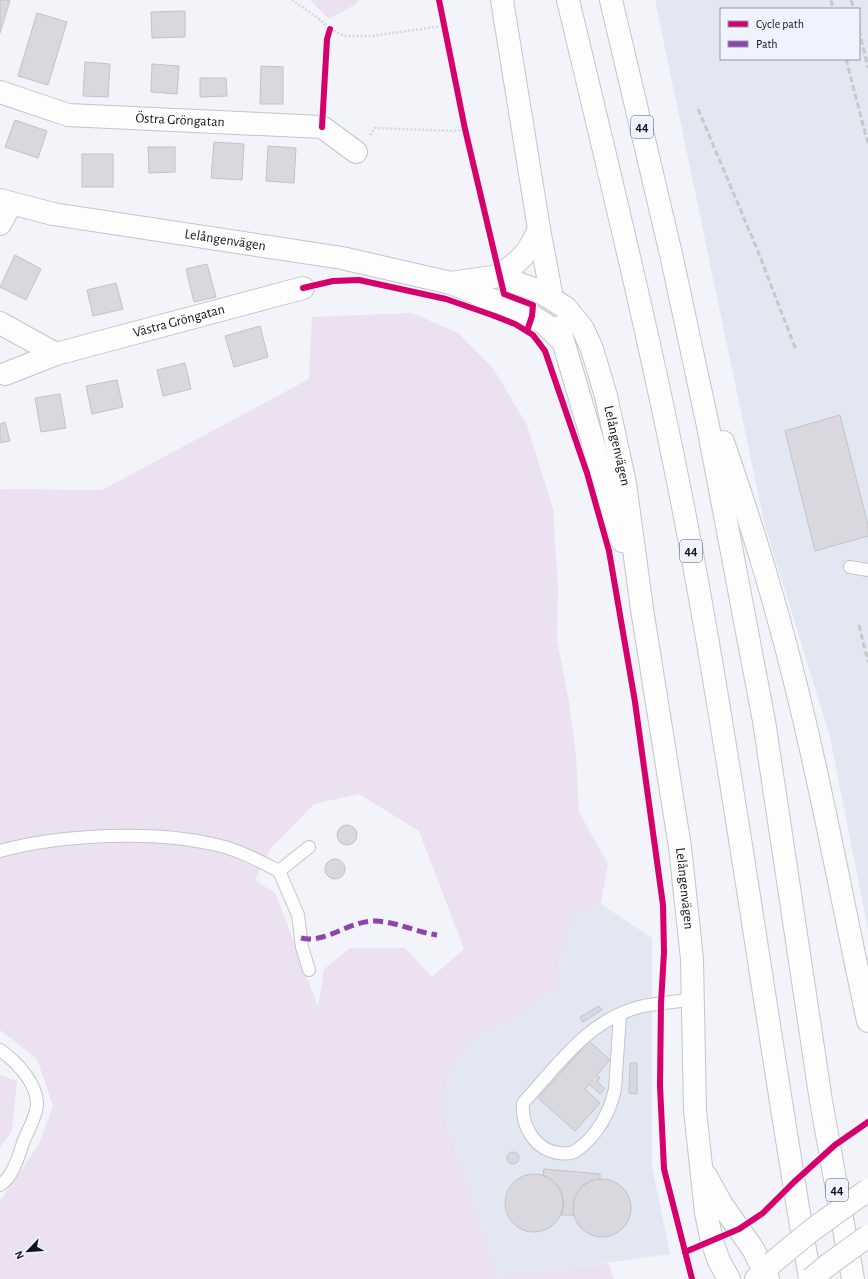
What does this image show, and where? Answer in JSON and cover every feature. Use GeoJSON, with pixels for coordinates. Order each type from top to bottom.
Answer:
{"type":"FeatureCollection","features":[{"type":"Feature","properties":{"kind":"main road"},"geometry":{"type":"LineString","coordinates":[[502,0],[539,229],[552,298]]}},
{"type":"Feature","properties":{"kind":"main road","name":"44"},"geometry":{"type":"LineString","coordinates":[[568,0],[650,353],[697,580],[781,1109],[811,1279]]}},
{"type":"Feature","properties":{"kind":"main road","name":"44"},"geometry":{"type":"LineString","coordinates":[[611,0],[694,355],[764,721],[821,1101],[853,1279]]}},
{"type":"Feature","properties":{"kind":"main road","name":"Östra Gröngatan"},"geometry":{"type":"LineString","coordinates":[[0,92],[68,115],[322,127],[356,152]]}},
{"type":"Feature","properties":{"kind":"main road"},"geometry":{"type":"LineString","coordinates":[[0,224],[6,202]]}},
{"type":"Feature","properties":{"kind":"main road","name":"Lelångenvägen"},"geometry":{"type":"LineString","coordinates":[[6,202],[53,214],[342,258],[451,283],[532,316],[545,324],[562,342]]}},
{"type":"Feature","properties":{"kind":"main road"},"geometry":{"type":"LineString","coordinates":[[499,276],[525,256],[531,248],[539,229]]}},
{"type":"Feature","properties":{"kind":"main road","name":"Lelångenvägen"},"geometry":{"type":"LineString","coordinates":[[451,283],[499,276],[539,291],[552,298],[575,317],[592,349],[606,396],[625,483],[642,609],[680,847],[692,959],[695,1110],[706,1213],[712,1241],[719,1261],[729,1279]]}},
{"type":"Feature","properties":{"kind":"main road","name":"Västra Gröngatan"},"geometry":{"type":"LineString","coordinates":[[5,374],[56,354],[303,288]]}},
{"type":"Feature","properties":{"kind":"main road","name":"Lelångenvägen"},"geometry":{"type":"LineString","coordinates":[[552,298],[562,342],[642,609]]}},
{"type":"Feature","properties":{"kind":"main road"},"geometry":{"type":"LineString","coordinates":[[0,323],[56,354]]}},
{"type":"Feature","properties":{"kind":"main road"},"geometry":{"type":"LineString","coordinates":[[694,355],[744,506],[778,618],[807,735],[868,1021]]}},
{"type":"Feature","properties":{"kind":"main road","name":"Lelångenvägen"},"geometry":{"type":"LineString","coordinates":[[702,1170],[722,1205],[753,1249],[765,1273]]}},
{"type":"Feature","properties":{"kind":"main road"},"geometry":{"type":"LineString","coordinates":[[765,1273],[812,1230],[868,1190]]}},
{"type":"Feature","properties":{"kind":"main road"},"geometry":{"type":"LineString","coordinates":[[811,1279],[868,1236]]}},
{"type":"Feature","properties":{"kind":"lane"},"geometry":{"type":"LineString","coordinates":[[850,567],[868,570]]}},
{"type":"Feature","properties":{"kind":"lane"},"geometry":{"type":"LineString","coordinates":[[0,851],[30,844],[77,839],[150,835],[217,845],[238,851],[279,870],[298,915],[302,947],[309,970]]}},
{"type":"Feature","properties":{"kind":"lane"},"geometry":{"type":"LineString","coordinates":[[279,870],[309,847]]}},
{"type":"Feature","properties":{"kind":"lane"},"geometry":{"type":"LineString","coordinates":[[620,1014],[615,1089],[609,1110],[598,1128],[576,1151],[566,1154],[555,1152],[538,1144],[531,1134],[522,1114],[523,1103],[584,1036],[595,1021],[640,1007],[694,1000]]}},
{"type":"Feature","properties":{"kind":"lane"},"geometry":{"type":"LineString","coordinates":[[0,1050],[20,1068],[34,1089],[37,1104],[19,1155],[6,1182],[0,1185]]}},
{"type":"Feature","properties":{"kind":"path"},"geometry":{"type":"LineString","coordinates":[[292,0],[318,18],[330,29],[345,36],[371,36],[444,26]]}},
{"type":"Feature","properties":{"kind":"path"},"geometry":{"type":"LineString","coordinates":[[356,152],[375,128],[454,131],[465,129]]}},
{"type":"Feature","properties":{"kind":"shaded area"},"geometry":{"type":"Polygon","coordinates":[[[310,0],[359,0],[356,4],[329,19],[310,0]]]}},
{"type":"Feature","properties":{"kind":"shaded area"},"geometry":{"type":"Polygon","coordinates":[[[655,0],[868,0],[868,930],[830,737],[764,522],[655,0]]]}},
{"type":"Feature","properties":{"kind":"shaded area"},"geometry":{"type":"Polygon","coordinates":[[[412,313],[458,333],[493,368],[527,425],[553,509],[558,591],[557,640],[569,702],[576,755],[579,812],[608,864],[601,904],[573,917],[560,958],[557,989],[521,1013],[472,1040],[452,1065],[442,1107],[497,1278],[608,1263],[614,1279],[0,1279],[0,1201],[39,1144],[53,1106],[37,1059],[0,1030],[0,489],[102,490],[309,379],[312,317],[412,313]],[[359,794],[314,804],[271,848],[255,880],[276,894],[318,1007],[324,969],[350,948],[405,948],[432,977],[464,949],[419,831],[359,794]]]}},
{"type":"Feature","properties":{"kind":"shaded area"},"geometry":{"type":"Polygon","coordinates":[[[601,904],[652,938],[652,1166],[670,1254],[497,1278],[442,1107],[452,1065],[472,1040],[521,1013],[556,990],[560,958],[573,917],[601,904]]]}},
{"type":"Feature","properties":{"kind":"shaded area"},"geometry":{"type":"Polygon","coordinates":[[[0,1075],[17,1081],[12,1131],[0,1147],[0,1075]]]}},
{"type":"Feature","properties":{"kind":"building"},"geometry":{"type":"Polygon","coordinates":[[[0,0],[10,0],[0,33],[0,0]]]}},
{"type":"Feature","properties":{"kind":"building"},"geometry":{"type":"Polygon","coordinates":[[[185,11],[185,37],[152,38],[151,12],[185,11]]]}},
{"type":"Feature","properties":{"kind":"building"},"geometry":{"type":"Polygon","coordinates":[[[37,13],[67,22],[48,85],[18,76],[37,13]]]}},
{"type":"Feature","properties":{"kind":"building"},"geometry":{"type":"Polygon","coordinates":[[[85,62],[110,64],[108,97],[83,96],[85,62]]]}},
{"type":"Feature","properties":{"kind":"building"},"geometry":{"type":"Polygon","coordinates":[[[152,64],[179,66],[177,94],[151,92],[152,64]]]}},
{"type":"Feature","properties":{"kind":"building"},"geometry":{"type":"Polygon","coordinates":[[[261,66],[283,67],[283,104],[260,104],[261,66]]]}},
{"type":"Feature","properties":{"kind":"building"},"geometry":{"type":"Polygon","coordinates":[[[200,78],[226,78],[227,96],[200,97],[200,78]]]}},
{"type":"Feature","properties":{"kind":"building"},"geometry":{"type":"Polygon","coordinates":[[[15,120],[47,131],[38,158],[5,147],[15,120]]]}},
{"type":"Feature","properties":{"kind":"building"},"geometry":{"type":"Polygon","coordinates":[[[214,142],[244,144],[242,180],[211,178],[214,142]]]}},
{"type":"Feature","properties":{"kind":"building"},"geometry":{"type":"Polygon","coordinates":[[[268,146],[296,148],[294,183],[266,181],[268,146]]]}},
{"type":"Feature","properties":{"kind":"building"},"geometry":{"type":"Polygon","coordinates":[[[148,147],[175,147],[175,172],[149,173],[148,147]]]}},
{"type":"Feature","properties":{"kind":"building"},"geometry":{"type":"Polygon","coordinates":[[[82,154],[113,154],[113,187],[82,187],[82,154]]]}},
{"type":"Feature","properties":{"kind":"building"},"geometry":{"type":"Polygon","coordinates":[[[15,255],[41,269],[26,300],[0,287],[15,255]]]}},
{"type":"Feature","properties":{"kind":"building"},"geometry":{"type":"Polygon","coordinates":[[[207,264],[216,297],[194,302],[186,269],[207,264]]]}},
{"type":"Feature","properties":{"kind":"building"},"geometry":{"type":"Polygon","coordinates":[[[116,283],[123,309],[93,316],[87,290],[116,283]]]}},
{"type":"Feature","properties":{"kind":"building"},"geometry":{"type":"Polygon","coordinates":[[[260,326],[268,357],[234,367],[225,336],[260,326]]]}},
{"type":"Feature","properties":{"kind":"building"},"geometry":{"type":"Polygon","coordinates":[[[185,363],[191,389],[163,396],[157,370],[185,363]]]}},
{"type":"Feature","properties":{"kind":"building"},"geometry":{"type":"Polygon","coordinates":[[[117,380],[123,407],[92,414],[86,386],[117,380]]]}},
{"type":"Feature","properties":{"kind":"building"},"geometry":{"type":"Polygon","coordinates":[[[60,394],[66,428],[41,432],[35,398],[60,394]]]}},
{"type":"Feature","properties":{"kind":"building"},"geometry":{"type":"Polygon","coordinates":[[[840,415],[868,525],[868,536],[815,551],[785,431],[840,415]]]}},
{"type":"Feature","properties":{"kind":"building"},"geometry":{"type":"Polygon","coordinates":[[[5,422],[10,441],[0,443],[0,424],[5,422]]]}},
{"type":"Feature","properties":{"kind":"building"},"geometry":{"type":"Polygon","coordinates":[[[347,825],[354,828],[357,835],[354,842],[347,845],[340,842],[337,835],[340,828],[347,825]]]}},
{"type":"Feature","properties":{"kind":"building"},"geometry":{"type":"Polygon","coordinates":[[[335,859],[342,862],[345,869],[342,876],[335,879],[328,876],[325,869],[328,862],[335,859]]]}},
{"type":"Feature","properties":{"kind":"building"},"geometry":{"type":"Polygon","coordinates":[[[599,1006],[602,1010],[583,1022],[580,1017],[599,1006]]]}},
{"type":"Feature","properties":{"kind":"building"},"geometry":{"type":"Polygon","coordinates":[[[589,1041],[610,1060],[597,1075],[600,1078],[597,1081],[605,1089],[600,1094],[589,1084],[585,1089],[600,1103],[575,1131],[538,1098],[589,1041]]]}},
{"type":"Feature","properties":{"kind":"building"},"geometry":{"type":"Polygon","coordinates":[[[630,1063],[637,1063],[637,1094],[629,1093],[630,1063]]]}},
{"type":"Feature","properties":{"kind":"building"},"geometry":{"type":"Polygon","coordinates":[[[511,1152],[515,1152],[519,1158],[515,1164],[511,1164],[507,1160],[507,1156],[511,1152]]]}},
{"type":"Feature","properties":{"kind":"building"},"geometry":{"type":"Polygon","coordinates":[[[544,1169],[600,1174],[600,1179],[583,1185],[577,1193],[574,1201],[574,1215],[561,1215],[564,1204],[562,1195],[558,1186],[552,1180],[543,1175],[544,1169]]]}},
{"type":"Feature","properties":{"kind":"building"},"geometry":{"type":"Polygon","coordinates":[[[528,1174],[540,1174],[555,1182],[563,1197],[563,1209],[555,1224],[540,1232],[528,1232],[513,1224],[505,1209],[505,1197],[513,1182],[528,1174]]]}},
{"type":"Feature","properties":{"kind":"building"},"geometry":{"type":"Polygon","coordinates":[[[596,1179],[608,1179],[623,1187],[631,1202],[631,1214],[623,1229],[608,1237],[596,1237],[581,1229],[573,1214],[573,1202],[581,1187],[596,1179]]]}},
{"type":"Feature","properties":{"kind":"railway"},"geometry":{"type":"LineString","coordinates":[[831,0],[833,8]]}},
{"type":"Feature","properties":{"kind":"railway"},"geometry":{"type":"LineString","coordinates":[[851,0],[854,8]]}},
{"type":"Feature","properties":{"kind":"railway"},"geometry":{"type":"LineString","coordinates":[[860,34],[868,68]]}},
{"type":"Feature","properties":{"kind":"railway"},"geometry":{"type":"LineString","coordinates":[[846,60],[868,144]]}},
{"type":"Feature","properties":{"kind":"railway"},"geometry":{"type":"LineString","coordinates":[[698,109],[757,249],[796,350]]}},
{"type":"Feature","properties":{"kind":"railway"},"geometry":{"type":"LineString","coordinates":[[859,625],[868,662]]}},
{"type":"Feature","properties":{"kind":"marked path"},"geometry":{"type":"LineString","coordinates":[[301,938],[320,938],[357,924],[376,921],[391,923],[437,935]]}},
{"type":"Feature","properties":{"kind":"cycle path"},"geometry":{"type":"LineString","coordinates":[[439,0],[465,129],[504,294],[533,305],[532,316],[527,331]]}},
{"type":"Feature","properties":{"kind":"cycle path"},"geometry":{"type":"LineString","coordinates":[[322,127],[327,39],[330,29]]}},
{"type":"Feature","properties":{"kind":"cycle path"},"geometry":{"type":"LineString","coordinates":[[303,288],[333,281],[359,280],[446,299],[515,324],[533,335],[545,351],[587,473],[609,551],[635,702],[663,905],[664,952],[661,1003],[660,1086],[664,1169],[692,1279]]}},
{"type":"Feature","properties":{"kind":"cycle path"},"geometry":{"type":"LineString","coordinates":[[685,1252],[739,1229],[763,1213],[794,1182],[835,1145],[868,1122]]}}]}
